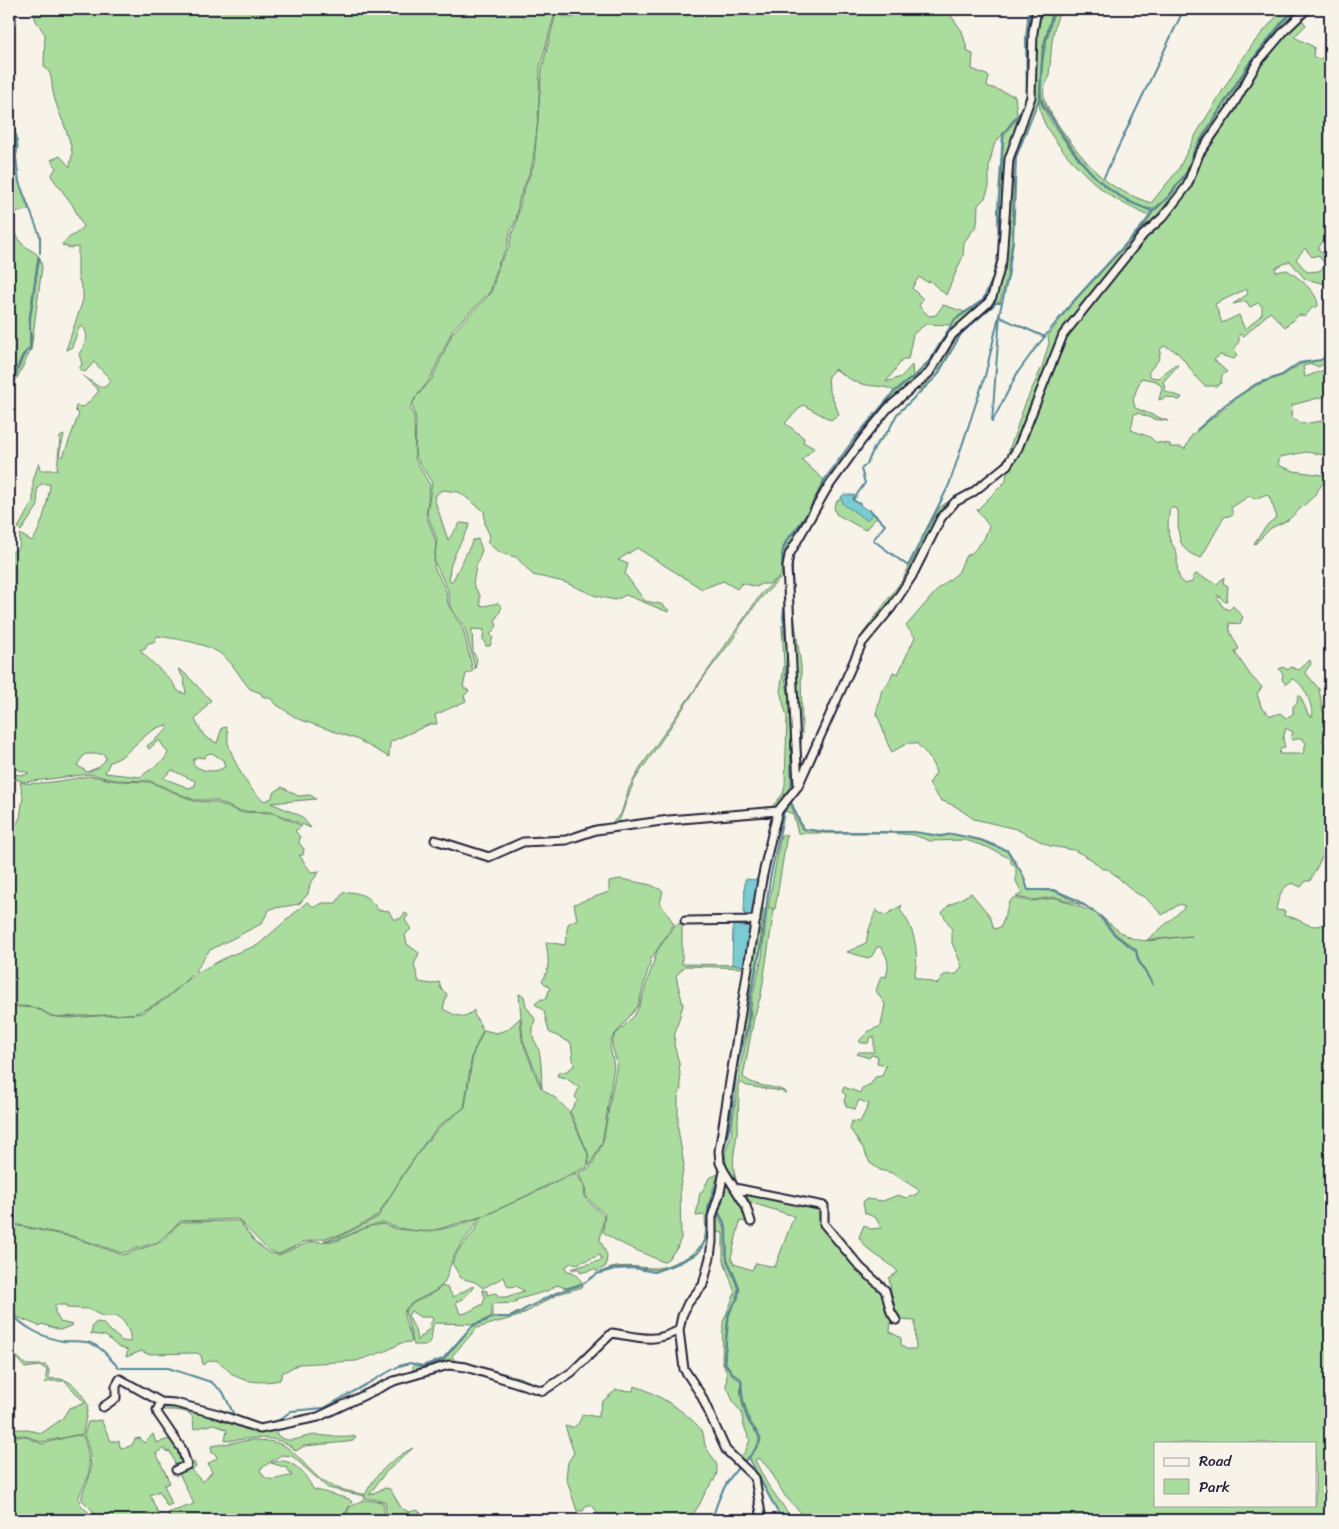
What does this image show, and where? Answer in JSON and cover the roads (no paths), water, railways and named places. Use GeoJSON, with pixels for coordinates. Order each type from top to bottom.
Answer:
{"type":"FeatureCollection","features":[{"type":"Feature","properties":{"kind":"street"},"geometry":{"type":"LineString","coordinates":[[798,786],[787,567],[789,555],[826,490],[862,440],[888,408],[929,373],[952,335],[987,304],[992,297],[1002,261],[1009,159],[1031,97],[1033,32],[1038,9]]}},
{"type":"Feature","properties":{"kind":"street"},"geometry":{"type":"LineString","coordinates":[[751,1222],[746,1206],[720,1163],[719,1152],[762,879],[778,811],[798,786],[862,643],[907,583],[941,518],[955,502],[972,493],[1007,465],[1018,448],[1063,335],[1143,235],[1163,217],[1187,186],[1200,154],[1232,107],[1257,63],[1284,30],[1307,9]]}},
{"type":"Feature","properties":{"kind":"street"},"geometry":{"type":"LineString","coordinates":[[435,840],[489,857],[523,842],[566,840],[596,830],[669,820],[778,811]]}},
{"type":"Feature","properties":{"kind":"street"},"geometry":{"type":"LineString","coordinates":[[685,921],[756,920]]}},
{"type":"Feature","properties":{"kind":"street"},"geometry":{"type":"LineString","coordinates":[[724,1171],[712,1217],[712,1242],[706,1274],[702,1285],[685,1310],[679,1330],[684,1369],[701,1395],[726,1450],[755,1478],[762,1520]]}},
{"type":"Feature","properties":{"kind":"street"},"geometry":{"type":"LineString","coordinates":[[735,1188],[824,1206],[824,1224],[860,1267],[885,1290],[891,1312],[896,1320]]}},
{"type":"Feature","properties":{"kind":"street"},"geometry":{"type":"LineString","coordinates":[[103,1407],[116,1398],[116,1386],[120,1379],[161,1402],[175,1403],[218,1414],[260,1429],[318,1417],[394,1381],[449,1365],[466,1367],[543,1390],[572,1372],[612,1333],[646,1339],[664,1338],[679,1330]]}},
{"type":"Feature","properties":{"kind":"street"},"geometry":{"type":"LineString","coordinates":[[161,1402],[157,1410],[158,1414],[182,1449],[187,1465],[176,1470]]}},
{"type":"Feature","properties":{"kind":"water"},"geometry":{"type":"Polygon","coordinates":[[[843,495],[854,495],[853,500],[873,514],[867,520],[843,504],[841,497],[843,495]]]}},
{"type":"Feature","properties":{"kind":"water"},"geometry":{"type":"Polygon","coordinates":[[[745,879],[758,880],[753,915],[744,914],[745,879]]]}},
{"type":"Feature","properties":{"kind":"water"},"geometry":{"type":"Polygon","coordinates":[[[733,925],[752,927],[744,966],[732,964],[733,925]]]}},
{"type":"Feature","properties":{"kind":"waterway"},"geometry":{"type":"LineString","coordinates":[[9,28],[16,20],[15,9]]}},
{"type":"Feature","properties":{"kind":"waterway"},"geometry":{"type":"LineString","coordinates":[[788,649],[783,617],[785,599],[782,554],[786,541],[806,517],[825,479],[854,439],[894,392],[916,375],[930,360],[955,319],[983,300],[993,278],[999,252],[998,210],[1003,134],[1022,110],[1027,94],[1026,38],[1029,9]]}},
{"type":"Feature","properties":{"kind":"waterway"},"geometry":{"type":"LineString","coordinates":[[1054,9],[1043,50],[1040,97],[1043,105],[1076,154],[1101,182],[1133,203],[1153,211],[1168,197],[1188,171],[1195,150],[1248,65],[1284,20],[1296,9]]}},
{"type":"Feature","properties":{"kind":"waterway"},"geometry":{"type":"LineString","coordinates":[[1104,177],[1184,9]]}},
{"type":"Feature","properties":{"kind":"waterway"},"geometry":{"type":"LineString","coordinates":[[870,510],[885,525],[873,540],[908,566],[949,485],[985,376],[1008,277],[1013,241],[1016,157],[1040,97]]}},
{"type":"Feature","properties":{"kind":"waterway"},"geometry":{"type":"LineString","coordinates":[[9,118],[17,138],[16,158],[19,182],[40,236],[40,253]]}},
{"type":"Feature","properties":{"kind":"waterway"},"geometry":{"type":"LineString","coordinates":[[992,422],[1018,372],[1034,350],[1070,305],[1144,224],[1153,211]]}},
{"type":"Feature","properties":{"kind":"waterway"},"geometry":{"type":"LineString","coordinates":[[9,389],[23,355],[30,348],[30,319],[39,257]]}},
{"type":"Feature","properties":{"kind":"waterway"},"geometry":{"type":"LineString","coordinates":[[860,504],[853,500],[865,483],[861,469],[867,464],[875,446],[889,430],[897,414],[937,376],[961,334],[996,303],[1001,303]]}},
{"type":"Feature","properties":{"kind":"waterway"},"geometry":{"type":"LineString","coordinates":[[992,422],[1000,315]]}},
{"type":"Feature","properties":{"kind":"waterway"},"geometry":{"type":"LineString","coordinates":[[1002,318],[1045,337]]}},
{"type":"Feature","properties":{"kind":"waterway"},"geometry":{"type":"LineString","coordinates":[[1197,430],[1226,404],[1256,384],[1282,375],[1299,363],[1321,360],[1330,353]]}},
{"type":"Feature","properties":{"kind":"waterway"},"geometry":{"type":"LineString","coordinates":[[788,657],[787,676],[790,699]]}},
{"type":"Feature","properties":{"kind":"waterway"},"geometry":{"type":"LineString","coordinates":[[791,721],[792,789]]}},
{"type":"Feature","properties":{"kind":"waterway"},"geometry":{"type":"LineString","coordinates":[[790,800],[803,829],[826,832],[914,832],[941,836],[952,834],[981,840],[1008,851],[1023,875],[1028,890],[1054,890],[1077,900],[1100,916],[1114,934],[1136,950],[1138,960],[1153,985]]}},
{"type":"Feature","properties":{"kind":"waterway"},"geometry":{"type":"LineString","coordinates":[[725,1166],[723,1153],[731,1122],[737,1066],[748,1027],[750,999],[761,948],[770,879],[785,807]]}},
{"type":"Feature","properties":{"kind":"waterway"},"geometry":{"type":"LineString","coordinates":[[277,1422],[291,1411],[324,1408],[399,1366],[410,1363],[422,1366],[443,1359],[473,1325],[494,1317],[510,1317],[556,1293],[584,1283],[597,1274],[615,1269],[634,1268],[654,1272],[679,1263],[698,1253],[706,1240],[708,1209],[721,1171]]}},
{"type":"Feature","properties":{"kind":"waterway"},"geometry":{"type":"LineString","coordinates":[[712,1520],[725,1486],[753,1452],[760,1440],[746,1413],[741,1379],[734,1375],[724,1362],[729,1313],[737,1299],[739,1289],[727,1260],[726,1227],[717,1210]]}},
{"type":"Feature","properties":{"kind":"waterway"},"geometry":{"type":"LineString","coordinates":[[9,1311],[20,1322],[40,1334],[63,1341],[80,1341],[95,1345],[120,1368],[168,1368],[211,1382],[223,1392],[235,1417]]}},
{"type":"Feature","properties":{"kind":"waterway"},"geometry":{"type":"LineString","coordinates":[[749,1459],[782,1520]]}}]}
